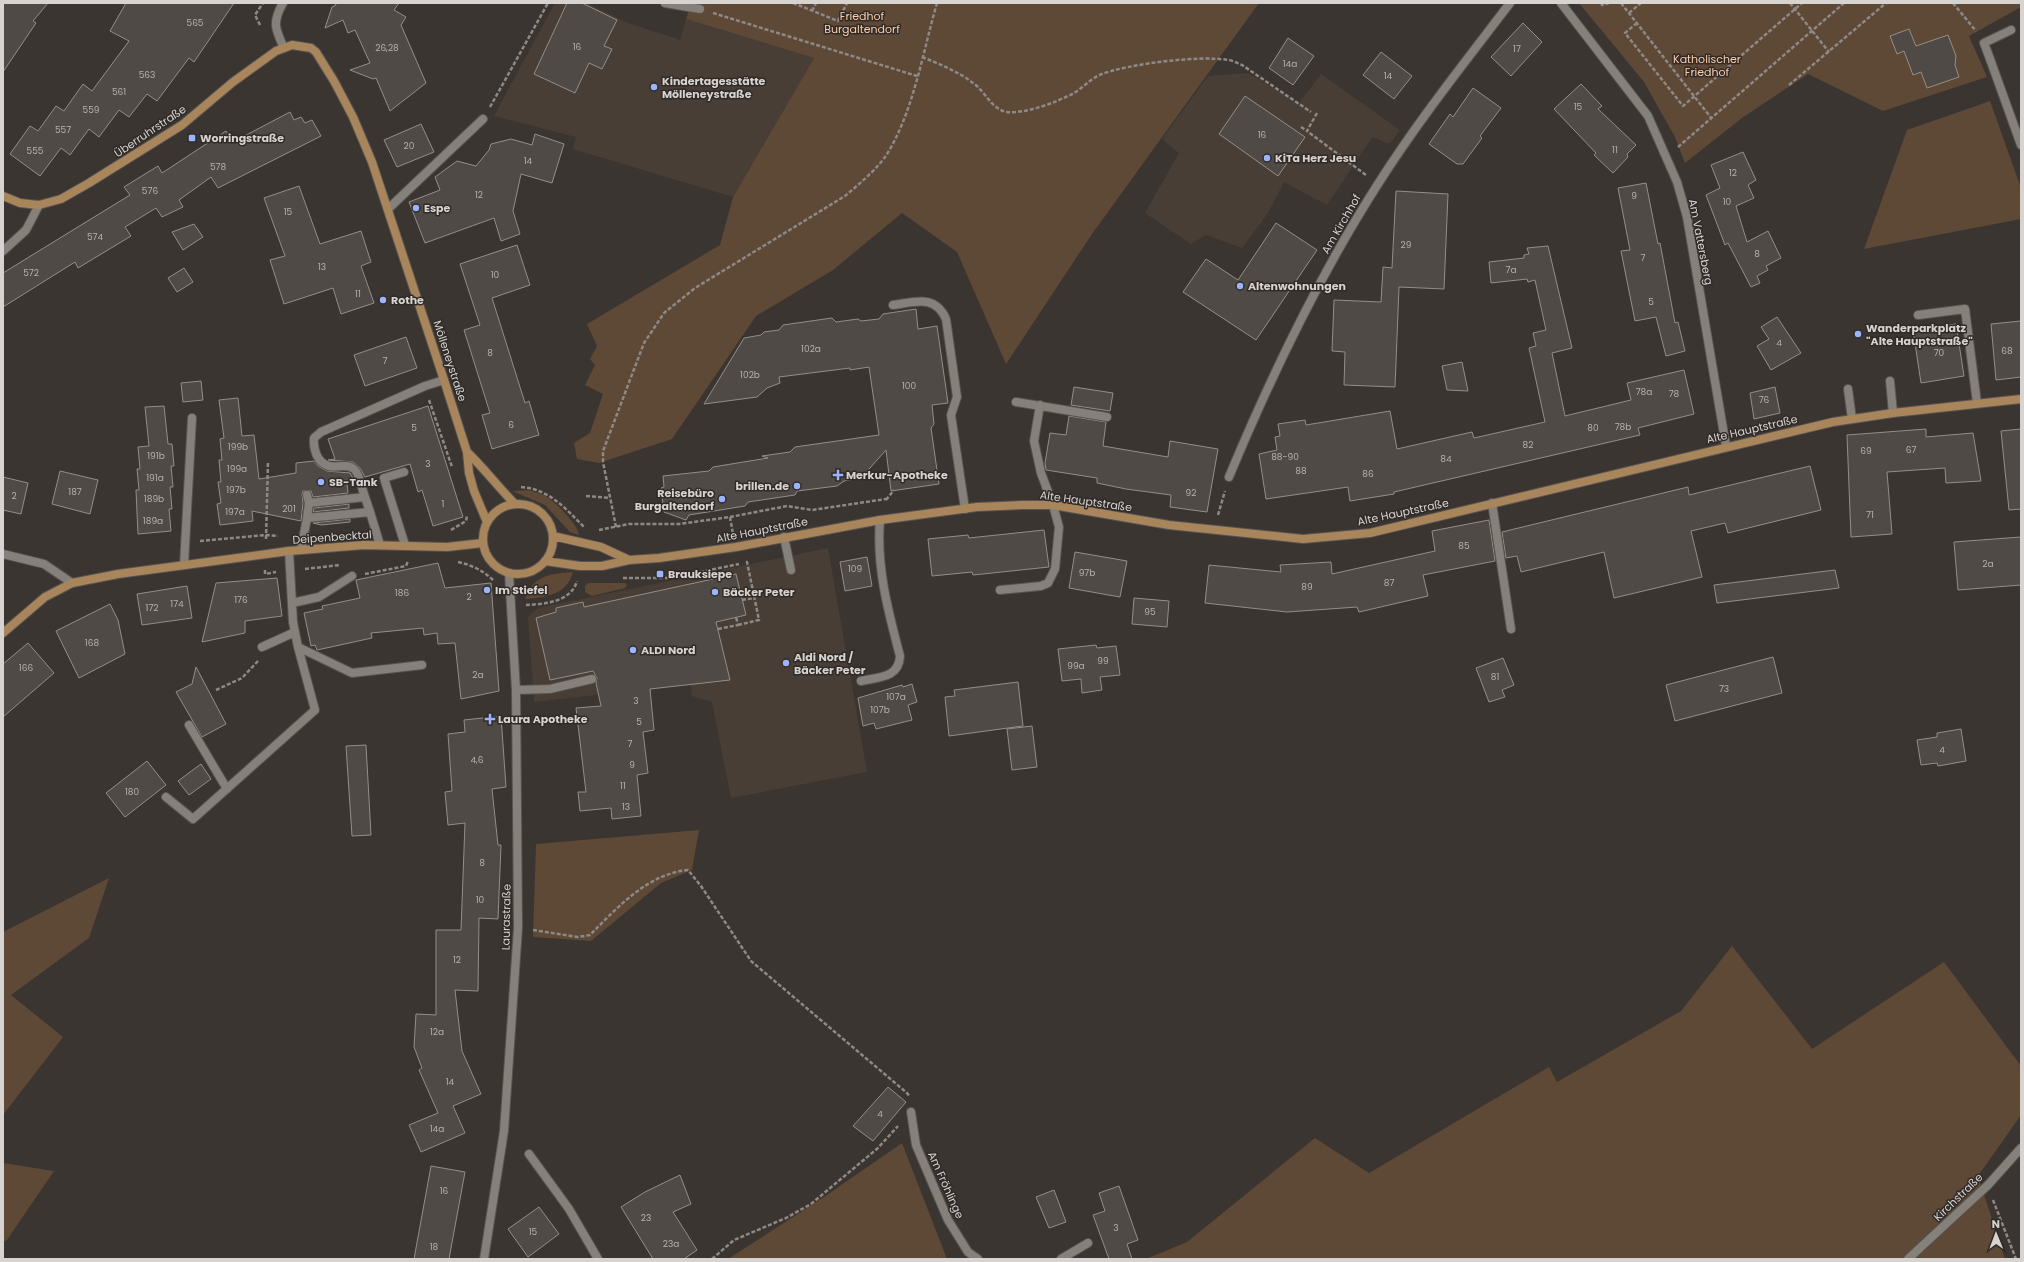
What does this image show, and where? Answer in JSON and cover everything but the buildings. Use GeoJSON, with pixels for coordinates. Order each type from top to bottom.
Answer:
{"type":"FeatureCollection","features":[{"type":"Feature","properties":{"kind":"main road","name":"Mölleneystraße"},"geometry":{"type":"LineString","coordinates":[[284,48],[298,45],[312,48],[324,64],[353,117],[388,209],[467,452],[469,473],[487,522]]}},
{"type":"Feature","properties":{"kind":"main road","name":"Überruhrstraße"},"geometry":{"type":"LineString","coordinates":[[3,196],[20,203],[39,205],[60,199],[89,183],[182,125],[234,82],[276,51],[284,48]]}},
{"type":"Feature","properties":{"kind":"main road","name":"Alte Hauptstraße"},"geometry":{"type":"LineString","coordinates":[[546,561],[580,566],[602,566],[629,560],[659,558],[784,538],[880,520],[965,509],[1053,505],[1168,525],[1303,539],[1370,533],[1726,446],[1852,419],[2021,399]]}},
{"type":"Feature","properties":{"kind":"main road","name":"Mölleneystraße"},"geometry":{"type":"LineString","coordinates":[[467,452],[483,467],[493,481],[515,504]]}},
{"type":"Feature","properties":{"kind":"main road"},"geometry":{"type":"LineString","coordinates":[[515,504],[528,506],[541,512],[549,523],[553,536],[552,549],[546,561],[536,570],[523,574],[509,573],[497,567],[488,557],[483,543],[487,522],[499,510],[515,504]]}},
{"type":"Feature","properties":{"kind":"main road","name":"Alte Hauptstraße"},"geometry":{"type":"LineString","coordinates":[[553,536],[601,547],[629,560]]}},
{"type":"Feature","properties":{"kind":"main road","name":"Deipenbecktal"},"geometry":{"type":"LineString","coordinates":[[3,633],[45,597],[72,583],[118,574],[289,551],[380,545],[447,547],[483,543]]}},
{"type":"Feature","properties":{"kind":"street"},"geometry":{"type":"LineString","coordinates":[[283,3],[275,19],[277,34],[284,48]]}},
{"type":"Feature","properties":{"kind":"street"},"geometry":{"type":"LineString","coordinates":[[665,3],[700,9]]}},
{"type":"Feature","properties":{"kind":"street","name":"Am Kirchhof"},"geometry":{"type":"LineString","coordinates":[[1229,477],[1253,420],[1318,286],[1347,234],[1408,139],[1510,3]]}},
{"type":"Feature","properties":{"kind":"street","name":"Am Vattersberg"},"geometry":{"type":"LineString","coordinates":[[1561,3],[1648,116],[1676,182],[1687,217],[1726,446]]}},
{"type":"Feature","properties":{"kind":"street"},"geometry":{"type":"LineString","coordinates":[[2011,30],[1984,43],[2021,144]]}},
{"type":"Feature","properties":{"kind":"street"},"geometry":{"type":"LineString","coordinates":[[388,209],[483,120]]}},
{"type":"Feature","properties":{"kind":"street"},"geometry":{"type":"LineString","coordinates":[[3,250],[26,230],[39,205]]}},
{"type":"Feature","properties":{"kind":"street"},"geometry":{"type":"LineString","coordinates":[[894,305],[921,301],[935,304],[942,309],[946,318],[957,397],[951,415],[965,509]]}},
{"type":"Feature","properties":{"kind":"street"},"geometry":{"type":"LineString","coordinates":[[1918,315],[1966,309],[1977,403]]}},
{"type":"Feature","properties":{"kind":"street"},"geometry":{"type":"LineString","coordinates":[[380,545],[356,472],[353,468],[347,466],[329,466],[322,462],[316,453],[314,438],[321,432],[425,386],[444,380]]}},
{"type":"Feature","properties":{"kind":"street"},"geometry":{"type":"LineString","coordinates":[[1890,381],[1893,413]]}},
{"type":"Feature","properties":{"kind":"street"},"geometry":{"type":"LineString","coordinates":[[1848,389],[1852,419]]}},
{"type":"Feature","properties":{"kind":"street"},"geometry":{"type":"LineString","coordinates":[[1016,402],[1107,417]]}},
{"type":"Feature","properties":{"kind":"street"},"geometry":{"type":"LineString","coordinates":[[1000,590],[1041,586],[1048,583],[1052,578],[1055,569],[1059,527],[1053,505],[1041,473],[1034,441],[1040,406]]}},
{"type":"Feature","properties":{"kind":"street"},"geometry":{"type":"LineString","coordinates":[[184,564],[192,418]]}},
{"type":"Feature","properties":{"kind":"street"},"geometry":{"type":"LineString","coordinates":[[404,472],[384,478],[405,545]]}},
{"type":"Feature","properties":{"kind":"street"},"geometry":{"type":"LineString","coordinates":[[301,550],[307,518],[308,499],[365,497]]}},
{"type":"Feature","properties":{"kind":"street"},"geometry":{"type":"LineString","coordinates":[[1492,503],[1511,629]]}},
{"type":"Feature","properties":{"kind":"street"},"geometry":{"type":"LineString","coordinates":[[307,518],[370,512]]}},
{"type":"Feature","properties":{"kind":"street"},"geometry":{"type":"LineString","coordinates":[[861,681],[893,673],[898,668],[900,662],[900,656],[885,598],[878,540],[880,520]]}},
{"type":"Feature","properties":{"kind":"street"},"geometry":{"type":"LineString","coordinates":[[784,538],[791,570]]}},
{"type":"Feature","properties":{"kind":"street"},"geometry":{"type":"LineString","coordinates":[[166,797],[193,819],[315,710],[295,632],[289,551]]}},
{"type":"Feature","properties":{"kind":"street"},"geometry":{"type":"LineString","coordinates":[[3,554],[44,564],[72,583]]}},
{"type":"Feature","properties":{"kind":"street","name":"Laurastraße"},"geometry":{"type":"LineString","coordinates":[[484,1259],[504,1131],[518,928],[516,690],[509,573]]}},
{"type":"Feature","properties":{"kind":"street"},"geometry":{"type":"LineString","coordinates":[[292,603],[320,597],[352,576]]}},
{"type":"Feature","properties":{"kind":"street"},"geometry":{"type":"LineString","coordinates":[[262,647],[295,632]]}},
{"type":"Feature","properties":{"kind":"street"},"geometry":{"type":"LineString","coordinates":[[298,647],[352,673],[422,665]]}},
{"type":"Feature","properties":{"kind":"street"},"geometry":{"type":"LineString","coordinates":[[516,690],[550,688],[592,679]]}},
{"type":"Feature","properties":{"kind":"street"},"geometry":{"type":"LineString","coordinates":[[189,725],[227,789]]}},
{"type":"Feature","properties":{"kind":"street","name":"Am Fröhlinge"},"geometry":{"type":"LineString","coordinates":[[911,1112],[916,1145],[948,1220],[968,1252],[978,1259]]}},
{"type":"Feature","properties":{"kind":"street","name":"Kirchstraße"},"geometry":{"type":"LineString","coordinates":[[1908,1259],[1988,1185],[2021,1148]]}},
{"type":"Feature","properties":{"kind":"street"},"geometry":{"type":"LineString","coordinates":[[529,1154],[569,1209],[598,1259]]}},
{"type":"Feature","properties":{"kind":"street"},"geometry":{"type":"LineString","coordinates":[[1061,1259],[1088,1243]]}},
{"type":"Feature","properties":{"kind":"path"},"geometry":{"type":"LineString","coordinates":[[483,120],[548,3]]}},
{"type":"Feature","properties":{"kind":"path"},"geometry":{"type":"LineString","coordinates":[[794,3],[838,21],[847,3]]}},
{"type":"Feature","properties":{"kind":"path"},"geometry":{"type":"LineString","coordinates":[[812,11],[816,3]]}},
{"type":"Feature","properties":{"kind":"path"},"geometry":{"type":"LineString","coordinates":[[616,527],[602,462],[603,451],[644,343],[664,313],[695,288],[762,246],[805,222],[845,196],[867,177],[884,157],[900,129],[917,76],[937,3]]}},
{"type":"Feature","properties":{"kind":"path"},"geometry":{"type":"LineString","coordinates":[[1601,3],[1602,5],[1609,3]]}},
{"type":"Feature","properties":{"kind":"path"},"geometry":{"type":"LineString","coordinates":[[1621,3],[1712,119]]}},
{"type":"Feature","properties":{"kind":"path"},"geometry":{"type":"LineString","coordinates":[[1629,13],[1641,3]]}},
{"type":"Feature","properties":{"kind":"path"},"geometry":{"type":"LineString","coordinates":[[1790,3],[1829,52]]}},
{"type":"Feature","properties":{"kind":"path"},"geometry":{"type":"LineString","coordinates":[[1637,23],[1625,33],[1683,106],[1802,3]]}},
{"type":"Feature","properties":{"kind":"path"},"geometry":{"type":"LineString","coordinates":[[1664,152],[1681,146],[1844,3]]}},
{"type":"Feature","properties":{"kind":"path"},"geometry":{"type":"LineString","coordinates":[[1789,85],[1886,3]]}},
{"type":"Feature","properties":{"kind":"path"},"geometry":{"type":"LineString","coordinates":[[1953,3],[1976,30],[1984,43]]}},
{"type":"Feature","properties":{"kind":"path"},"geometry":{"type":"LineString","coordinates":[[700,9],[917,76]]}},
{"type":"Feature","properties":{"kind":"path"},"geometry":{"type":"LineString","coordinates":[[922,57],[952,69],[978,87],[1001,111],[1018,112],[1047,104],[1074,93],[1101,74],[1165,62],[1217,58],[1230,60],[1242,65],[1311,112]]}},
{"type":"Feature","properties":{"kind":"path"},"geometry":{"type":"LineString","coordinates":[[1307,131],[1317,113]]}},
{"type":"Feature","properties":{"kind":"path"},"geometry":{"type":"LineString","coordinates":[[1301,127],[1350,164],[1379,183]]}},
{"type":"Feature","properties":{"kind":"path"},"geometry":{"type":"LineString","coordinates":[[425,386],[454,474]]}},
{"type":"Feature","properties":{"kind":"path"},"geometry":{"type":"LineString","coordinates":[[185,542],[266,535],[268,462]]}},
{"type":"Feature","properties":{"kind":"path"},"geometry":{"type":"LineString","coordinates":[[1219,509],[1229,477]]}},
{"type":"Feature","properties":{"kind":"path"},"geometry":{"type":"LineString","coordinates":[[518,487],[532,488],[553,498],[587,531]]}},
{"type":"Feature","properties":{"kind":"path"},"geometry":{"type":"LineString","coordinates":[[586,496],[610,498]]}},
{"type":"Feature","properties":{"kind":"path"},"geometry":{"type":"LineString","coordinates":[[593,530],[629,524],[679,524],[730,517],[787,506],[812,510],[886,499]]}},
{"type":"Feature","properties":{"kind":"path"},"geometry":{"type":"LineString","coordinates":[[266,554],[265,574],[343,564]]}},
{"type":"Feature","properties":{"kind":"path"},"geometry":{"type":"LineString","coordinates":[[402,560],[416,560]]}},
{"type":"Feature","properties":{"kind":"path"},"geometry":{"type":"LineString","coordinates":[[352,576],[406,566],[408,561]]}},
{"type":"Feature","properties":{"kind":"path"},"geometry":{"type":"LineString","coordinates":[[454,562],[470,565],[486,573],[498,587]]}},
{"type":"Feature","properties":{"kind":"path"},"geometry":{"type":"LineString","coordinates":[[616,578],[671,578],[747,562],[759,620],[718,629]]}},
{"type":"Feature","properties":{"kind":"path"},"geometry":{"type":"LineString","coordinates":[[528,605],[559,600],[575,588],[579,577]]}},
{"type":"Feature","properties":{"kind":"path"},"geometry":{"type":"LineString","coordinates":[[742,600],[754,598]]}},
{"type":"Feature","properties":{"kind":"path"},"geometry":{"type":"LineString","coordinates":[[736,617],[738,625]]}},
{"type":"Feature","properties":{"kind":"path"},"geometry":{"type":"LineString","coordinates":[[216,690],[242,678],[262,656],[262,647]]}},
{"type":"Feature","properties":{"kind":"path"},"geometry":{"type":"LineString","coordinates":[[518,928],[578,937],[590,935],[648,883],[672,872],[688,870],[701,886],[751,961],[907,1093]]}},
{"type":"Feature","properties":{"kind":"path"},"geometry":{"type":"LineString","coordinates":[[712,1259],[734,1240],[786,1218],[811,1204],[878,1148],[911,1112]]}},
{"type":"Feature","properties":{"kind":"path"},"geometry":{"type":"LineString","coordinates":[[1988,1185],[2016,1259]]}},
{"type":"Feature","properties":{"kind":"shaded area","name":"Kindertagesstätte Mölleneystraße"},"geometry":{"type":"Polygon","coordinates":[[[555,3],[586,3],[628,23],[680,40],[686,19],[814,58],[733,197],[573,149],[576,137],[494,116],[555,3]]]}},
{"type":"Feature","properties":{"kind":"shaded area","name":"KiTa Herz Jesu"},"geometry":{"type":"Polygon","coordinates":[[[1248,73],[1299,103],[1321,74],[1400,130],[1390,143],[1386,143],[1373,137],[1371,139],[1327,205],[1284,182],[1268,213],[1242,248],[1206,235],[1191,244],[1145,213],[1179,153],[1162,139],[1208,76],[1248,73]]]}},
{"type":"Feature","properties":{"kind":"shaded area"},"geometry":{"type":"Polygon","coordinates":[[[828,548],[867,772],[731,798],[712,702],[692,696],[691,684],[534,702],[528,617],[538,608],[828,548]]]}},
{"type":"Feature","properties":{"kind":"green space","name":"Friedhof Burgaltendorf"},"geometry":{"type":"Polygon","coordinates":[[[691,3],[1259,3],[1092,234],[1006,364],[957,252],[902,213],[833,270],[756,316],[672,439],[599,463],[577,459],[574,443],[590,433],[603,394],[585,385],[595,365],[590,359],[597,346],[587,324],[720,245],[733,197],[814,58],[686,19],[691,3]]]}},
{"type":"Feature","properties":{"kind":"green space","name":"Katholischer Friedhof"},"geometry":{"type":"Polygon","coordinates":[[[1579,3],[2021,3],[2021,7],[1969,36],[1987,77],[1883,111],[1808,74],[1742,118],[1685,163],[1675,137],[1644,82],[1579,3]]]}},
{"type":"Feature","properties":{"kind":"green space"},"geometry":{"type":"Polygon","coordinates":[[[1990,101],[2021,188],[2021,219],[1864,249],[1907,130],[1990,101]]]}},
{"type":"Feature","properties":{"kind":"green space"},"geometry":{"type":"Polygon","coordinates":[[[528,490],[544,495],[553,501],[572,521],[579,535],[570,532],[545,505],[512,491],[528,490]]]}},
{"type":"Feature","properties":{"kind":"green space"},"geometry":{"type":"Polygon","coordinates":[[[573,572],[566,586],[554,594],[540,598],[525,599],[533,585],[543,577],[573,572]]]}},
{"type":"Feature","properties":{"kind":"green space"},"geometry":{"type":"Polygon","coordinates":[[[588,583],[625,583],[627,585],[625,588],[592,596],[585,592],[585,586],[588,583]]]}},
{"type":"Feature","properties":{"kind":"green space"},"geometry":{"type":"Polygon","coordinates":[[[699,830],[692,870],[661,883],[591,941],[533,937],[536,844],[699,830]]]}},
{"type":"Feature","properties":{"kind":"green space"},"geometry":{"type":"Polygon","coordinates":[[[109,878],[89,938],[11,995],[63,1037],[3,1115],[3,932],[109,878]]]}},
{"type":"Feature","properties":{"kind":"green space"},"geometry":{"type":"Polygon","coordinates":[[[1732,946],[1812,1049],[1944,962],[2021,1066],[2021,1115],[1978,1176],[2005,1259],[1146,1259],[1187,1242],[1315,1138],[1369,1173],[1549,1067],[1557,1082],[1681,1011],[1732,946]]]}},
{"type":"Feature","properties":{"kind":"green space"},"geometry":{"type":"Polygon","coordinates":[[[902,1143],[947,1259],[728,1259],[824,1197],[902,1143]]]}},
{"type":"Feature","properties":{"kind":"green space"},"geometry":{"type":"Polygon","coordinates":[[[3,1163],[54,1171],[7,1240],[3,1242],[3,1163]]]}},
{"type":"Feature","properties":{"kind":"place","name":"Kindertagesstätte Mölleneystraße"},"geometry":{"type":"Point","coordinates":[654,87]}},
{"type":"Feature","properties":{"kind":"place","name":"Worringstraße"},"geometry":{"type":"Point","coordinates":[192,138]}},
{"type":"Feature","properties":{"kind":"place","name":"KiTa Herz Jesu"},"geometry":{"type":"Point","coordinates":[1267,158]}},
{"type":"Feature","properties":{"kind":"place","name":"Espe"},"geometry":{"type":"Point","coordinates":[416,208]}},
{"type":"Feature","properties":{"kind":"place","name":"Altenwohnungen"},"geometry":{"type":"Point","coordinates":[1240,286]}},
{"type":"Feature","properties":{"kind":"place","name":"Rothe"},"geometry":{"type":"Point","coordinates":[383,300]}},
{"type":"Feature","properties":{"kind":"place","name":"Wanderparkplatz \"Alte Hauptstraße\""},"geometry":{"type":"Point","coordinates":[1858,334]}},
{"type":"Feature","properties":{"kind":"place","name":"Merkur-Apotheke"},"geometry":{"type":"Point","coordinates":[838,475]}},
{"type":"Feature","properties":{"kind":"place","name":"SB-Tank"},"geometry":{"type":"Point","coordinates":[321,482]}},
{"type":"Feature","properties":{"kind":"place","name":"brillen.de"},"geometry":{"type":"Point","coordinates":[797,486]}},
{"type":"Feature","properties":{"kind":"place","name":"Reisebüro Burgaltendorf"},"geometry":{"type":"Point","coordinates":[722,499]}},
{"type":"Feature","properties":{"kind":"place","name":"Brauksiepe"},"geometry":{"type":"Point","coordinates":[660,574]}},
{"type":"Feature","properties":{"kind":"place","name":"Im Stiefel"},"geometry":{"type":"Point","coordinates":[487,590]}},
{"type":"Feature","properties":{"kind":"place","name":"Bäcker Peter"},"geometry":{"type":"Point","coordinates":[715,592]}},
{"type":"Feature","properties":{"kind":"place","name":"ALDI Nord"},"geometry":{"type":"Point","coordinates":[633,650]}},
{"type":"Feature","properties":{"kind":"place","name":"Aldi Nord / Bäcker Peter"},"geometry":{"type":"Point","coordinates":[786,663]}},
{"type":"Feature","properties":{"kind":"place","name":"Laura Apotheke"},"geometry":{"type":"Point","coordinates":[490,719]}}]}
